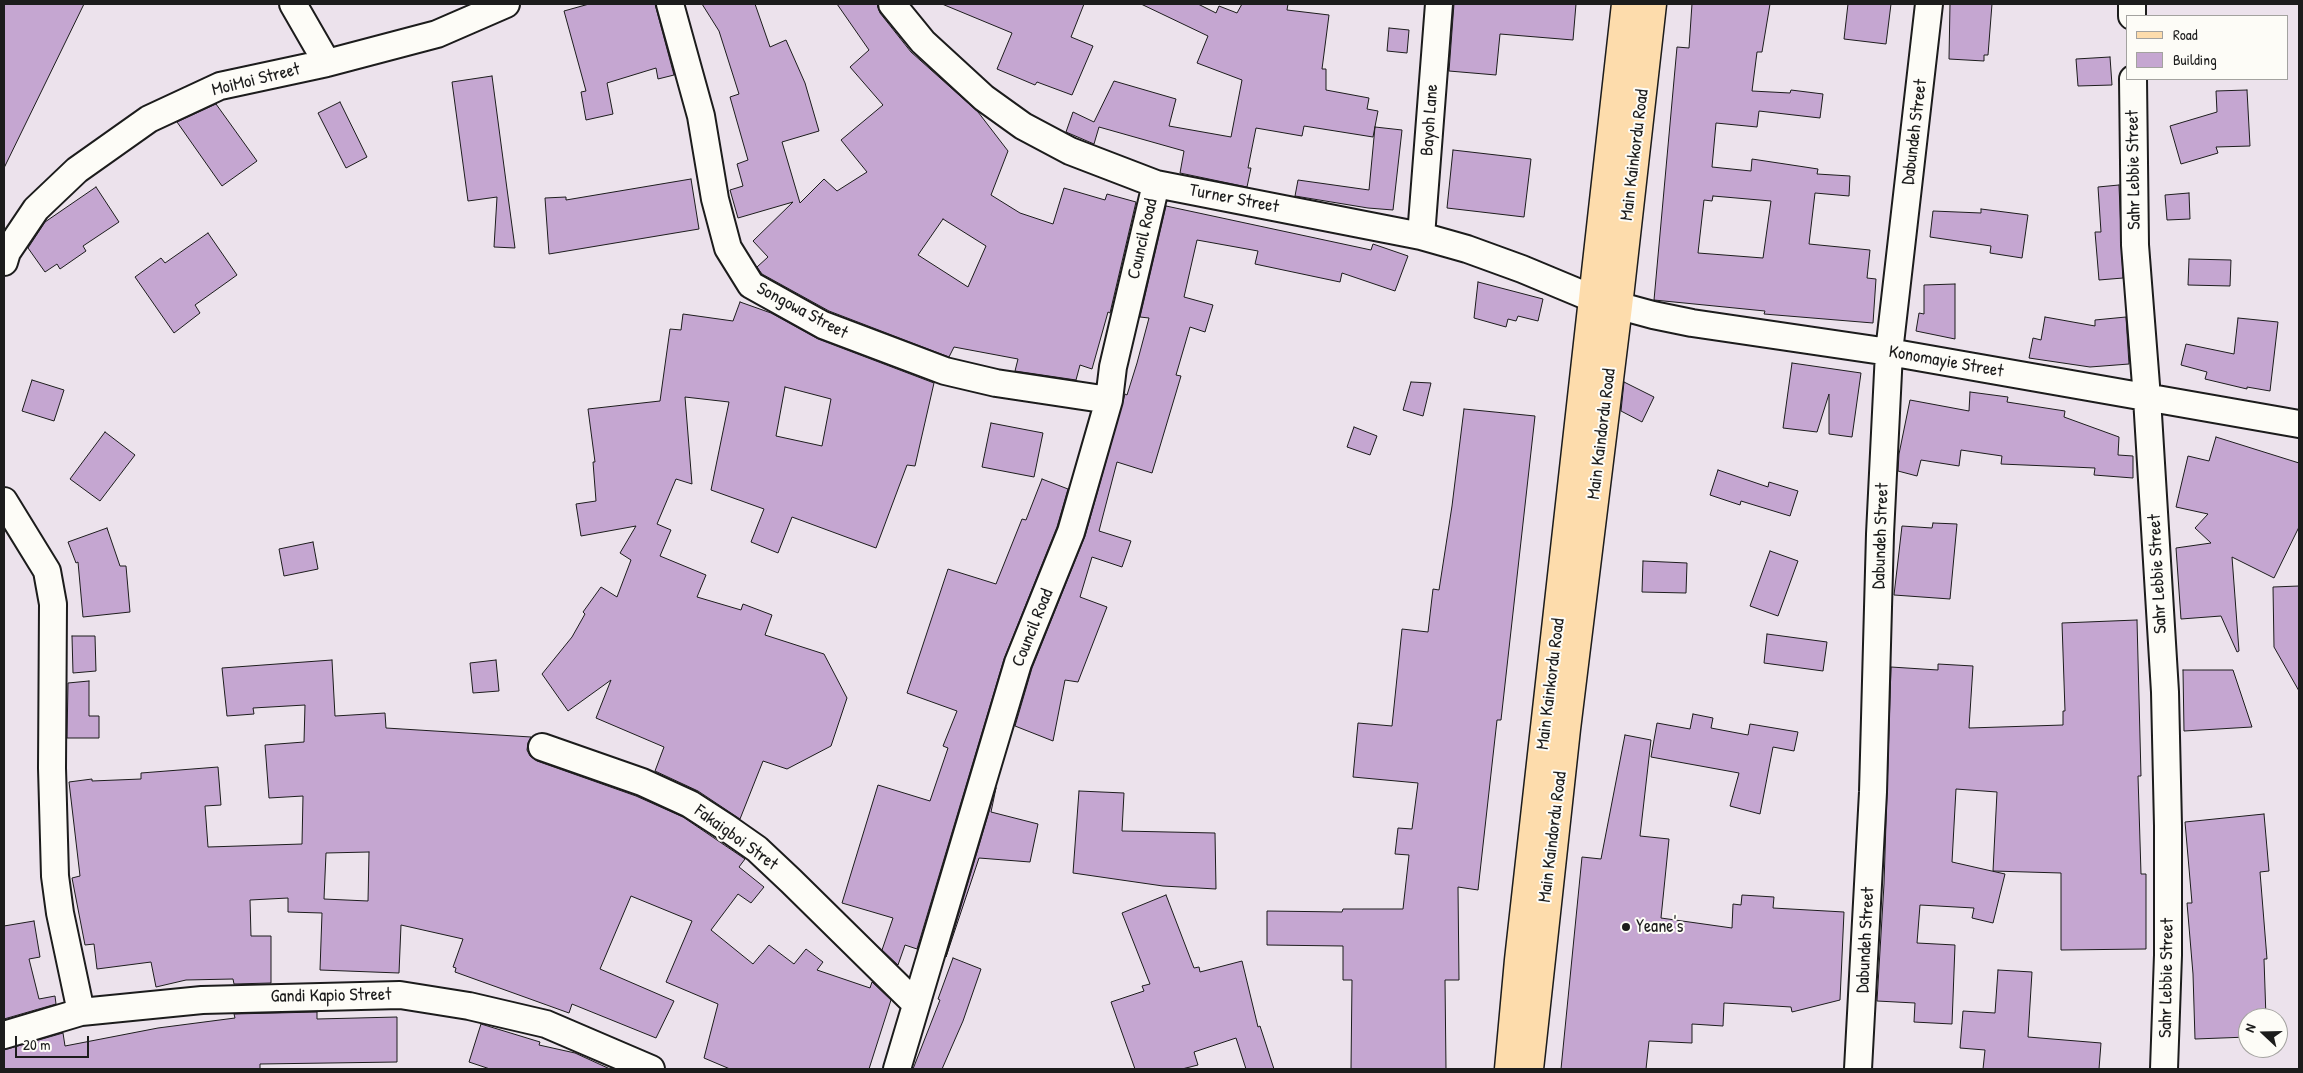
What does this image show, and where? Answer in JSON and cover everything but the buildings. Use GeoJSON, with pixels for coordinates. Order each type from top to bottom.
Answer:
{"type":"FeatureCollection","features":[{"type":"Feature","properties":{"kind":"main road"},"geometry":{"type":"LineString","coordinates":[[1606,303],[1626,4]]}},
{"type":"Feature","properties":{"kind":"main road","name":"Main Kainkordu Road"},"geometry":{"type":"LineString","coordinates":[[1509,1069],[1519,960],[1606,303],[1652,4]]}},
{"type":"Feature","properties":{"kind":"main road","name":"Main Kaindordu Road"},"geometry":{"type":"LineString","coordinates":[[1529,1069],[1566,729],[1606,303]]}},
{"type":"Feature","properties":{"kind":"street"},"geometry":{"type":"LineString","coordinates":[[293,4],[327,62]]}},
{"type":"Feature","properties":{"kind":"street","name":"MoiMoi Street"},"geometry":{"type":"LineString","coordinates":[[4,262],[8,252],[36,209],[77,170],[149,118],[220,86],[327,62],[437,34],[506,4]]}},
{"type":"Feature","properties":{"kind":"street","name":"Songowa Street"},"geometry":{"type":"LineString","coordinates":[[670,4],[701,116],[715,199],[728,248],[751,285],[824,325],[945,371],[996,384],[1109,400]]}},
{"type":"Feature","properties":{"kind":"street","name":"Turner Street"},"geometry":{"type":"LineString","coordinates":[[892,4],[930,48],[984,98],[1015,120],[1070,150],[1156,184],[1421,236],[1467,249],[1606,303]]}},
{"type":"Feature","properties":{"kind":"street","name":"Bayoh Lane"},"geometry":{"type":"LineString","coordinates":[[1421,236],[1439,4]]}},
{"type":"Feature","properties":{"kind":"street","name":"Dabundeh Street"},"geometry":{"type":"LineString","coordinates":[[1858,1069],[1873,801],[1880,534],[1889,352],[1929,4]]}},
{"type":"Feature","properties":{"kind":"street","name":"Sahr Lebbie Street"},"geometry":{"type":"LineString","coordinates":[[2133,80],[2135,245],[2147,398],[2165,692],[2168,955],[2164,1069]]}},
{"type":"Feature","properties":{"kind":"street","name":"Council Road"},"geometry":{"type":"LineString","coordinates":[[897,1069],[1018,662],[1071,532],[1109,400],[1113,366],[1156,184]]}},
{"type":"Feature","properties":{"kind":"street","name":"Konomayie Street"},"geometry":{"type":"LineString","coordinates":[[1606,303],[1692,323],[1889,352],[2299,424]]}},
{"type":"Feature","properties":{"kind":"street"},"geometry":{"type":"LineString","coordinates":[[4,501],[47,571],[52,604],[52,768],[55,876],[60,913],[81,1012]]}},
{"type":"Feature","properties":{"kind":"street"},"geometry":{"type":"LineString","coordinates":[[4,529],[28,539]]}},
{"type":"Feature","properties":{"kind":"street","name":"Fakaigboi Stret"},"geometry":{"type":"LineString","coordinates":[[542,747],[642,782],[690,804],[727,828],[757,849],[792,881],[916,1004]]}},
{"type":"Feature","properties":{"kind":"street","name":"Gandi Kapio Street"},"geometry":{"type":"LineString","coordinates":[[4,1035],[81,1012],[202,1000],[400,995],[470,1006],[546,1024],[651,1069]]}},
{"type":"Feature","properties":{"kind":"place","name":"Yeane's"},"geometry":{"type":"Point","coordinates":[1626,927]}}]}
